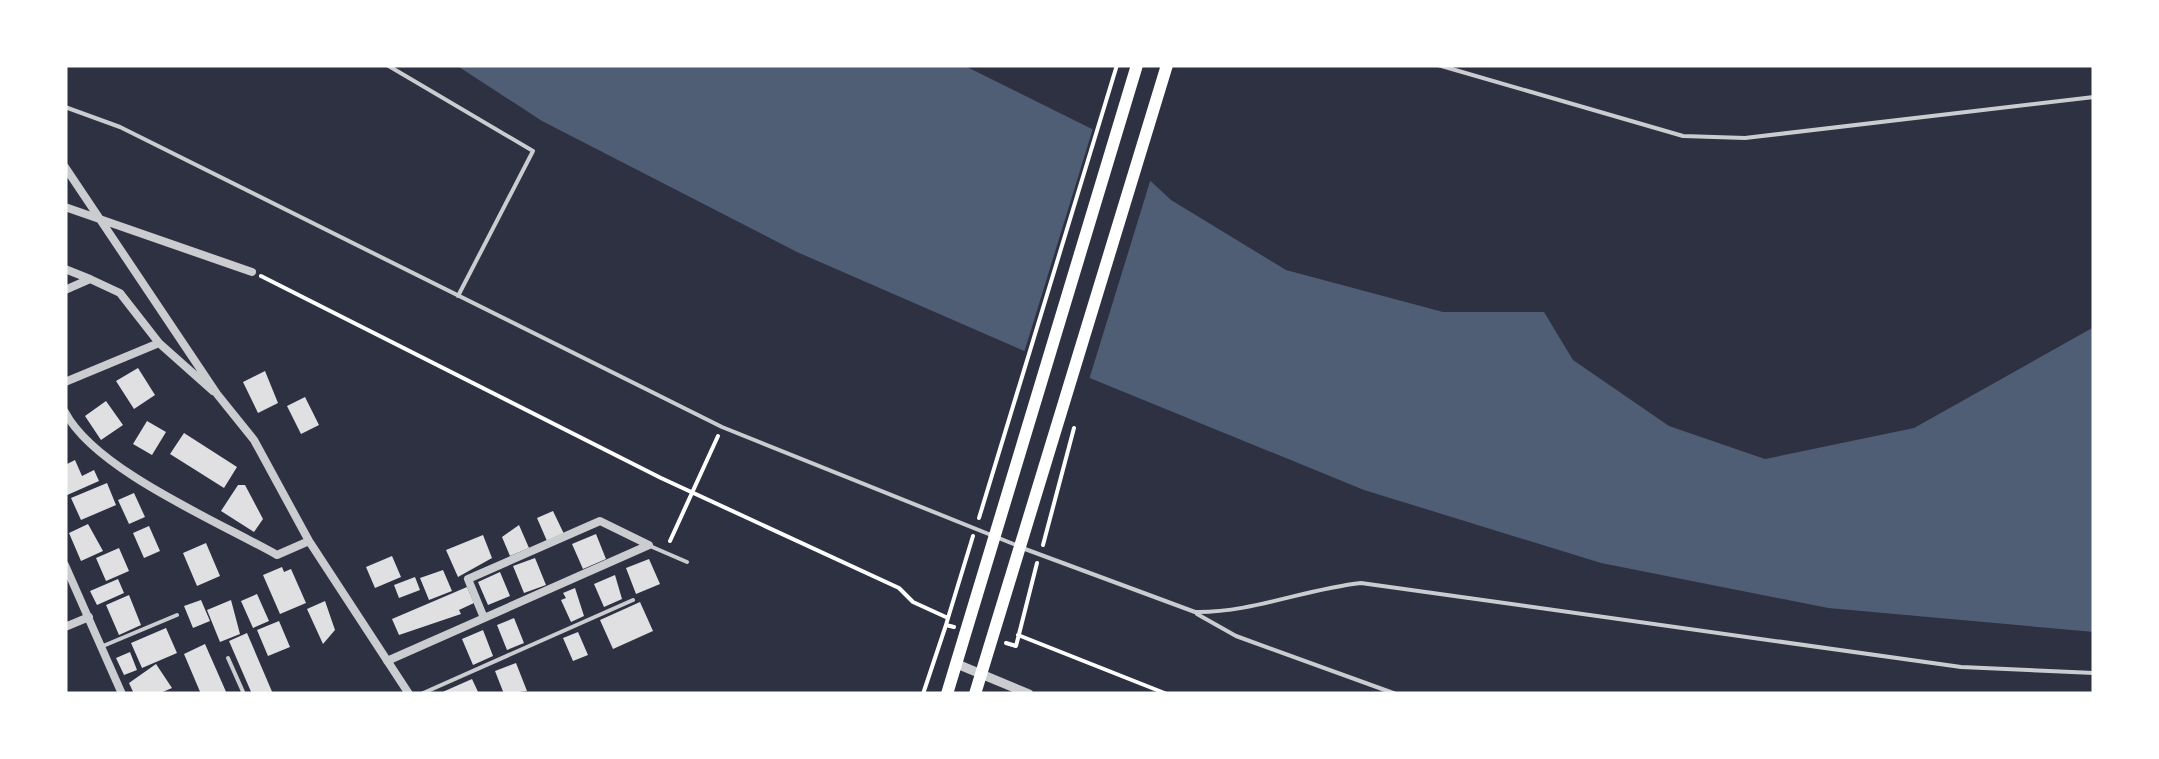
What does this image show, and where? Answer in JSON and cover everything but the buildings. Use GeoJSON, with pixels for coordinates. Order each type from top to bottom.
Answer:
{"type":"FeatureCollection","features":[{"type":"Feature","properties":{"kind":"highway"},"geometry":{"type":"LineString","coordinates":[[950,693],[1138,65]]}},
{"type":"Feature","properties":{"kind":"highway"},"geometry":{"type":"LineString","coordinates":[[975,694],[1167,65]]}},
{"type":"Feature","properties":{"kind":"street"},"geometry":{"type":"LineString","coordinates":[[65,167],[217,394],[254,440],[309,541],[407,693]]}},
{"type":"Feature","properties":{"kind":"street"},"geometry":{"type":"LineString","coordinates":[[65,207],[252,272]]}},
{"type":"Feature","properties":{"kind":"street"},"geometry":{"type":"LineString","coordinates":[[65,269],[120,293],[159,343],[191,376],[217,394]]}},
{"type":"Feature","properties":{"kind":"street"},"geometry":{"type":"LineString","coordinates":[[65,290],[90,279]]}},
{"type":"Feature","properties":{"kind":"street"},"geometry":{"type":"LineString","coordinates":[[65,382],[159,343]]}},
{"type":"Feature","properties":{"kind":"street"},"geometry":{"type":"LineString","coordinates":[[65,412],[73,428],[108,461],[277,555],[309,541]]}},
{"type":"Feature","properties":{"kind":"street"},"geometry":{"type":"LineString","coordinates":[[484,618],[468,578],[600,521],[650,545]]}},
{"type":"Feature","properties":{"kind":"street"},"geometry":{"type":"LineString","coordinates":[[387,661],[650,545]]}},
{"type":"Feature","properties":{"kind":"street"},"geometry":{"type":"LineString","coordinates":[[65,565],[122,694]]}},
{"type":"Feature","properties":{"kind":"street"},"geometry":{"type":"LineString","coordinates":[[65,627],[89,617]]}},
{"type":"Feature","properties":{"kind":"street"},"geometry":{"type":"LineString","coordinates":[[958,664],[1028,694]]}},
{"type":"Feature","properties":{"kind":"lane"},"geometry":{"type":"LineString","coordinates":[[387,65],[533,151],[458,296]]}},
{"type":"Feature","properties":{"kind":"lane"},"geometry":{"type":"LineString","coordinates":[[1438,65],[1683,136],[1746,138],[2094,97]]}},
{"type":"Feature","properties":{"kind":"lane"},"geometry":{"type":"LineString","coordinates":[[65,108],[120,127],[722,427],[824,471],[1195,612],[1236,636],[1396,694]]}},
{"type":"Feature","properties":{"kind":"lane"},"geometry":{"type":"LineString","coordinates":[[650,545],[687,562]]}},
{"type":"Feature","properties":{"kind":"lane"},"geometry":{"type":"LineString","coordinates":[[1195,612],[1218,612],[1324,587],[1361,583],[1960,667],[2094,672]]}},
{"type":"Feature","properties":{"kind":"lane"},"geometry":{"type":"LineString","coordinates":[[421,694],[632,600]]}},
{"type":"Feature","properties":{"kind":"lane"},"geometry":{"type":"LineString","coordinates":[[102,646],[177,615]]}},
{"type":"Feature","properties":{"kind":"lane"},"geometry":{"type":"LineString","coordinates":[[228,658],[244,694]]}},
{"type":"Feature","properties":{"kind":"path"},"geometry":{"type":"LineString","coordinates":[[252,272],[692,492],[899,588],[913,602],[948,618],[1117,65]]}},
{"type":"Feature","properties":{"kind":"path"},"geometry":{"type":"LineString","coordinates":[[666,552],[722,427]]}},
{"type":"Feature","properties":{"kind":"path"},"geometry":{"type":"LineString","coordinates":[[1024,609],[1016,634],[1167,694]]}},
{"type":"Feature","properties":{"kind":"path"},"geometry":{"type":"LineString","coordinates":[[923,694],[946,625]]}},
{"type":"Feature","properties":{"kind":"water"},"geometry":{"type":"Polygon","coordinates":[[[456,65],[963,65],[1098,132],[1171,200],[1286,270],[1443,312],[1544,312],[1573,360],[1669,426],[1765,459],[1914,428],[2094,327],[2094,632],[1828,608],[1601,563],[1364,490],[1031,354],[797,252],[542,121],[456,65]]]}},
{"type":"Feature","properties":{"kind":"pier"},"geometry":{"type":"Polygon","coordinates":[[[1094,125],[1152,175],[1088,383],[1023,356],[1094,125]]]}}]}
